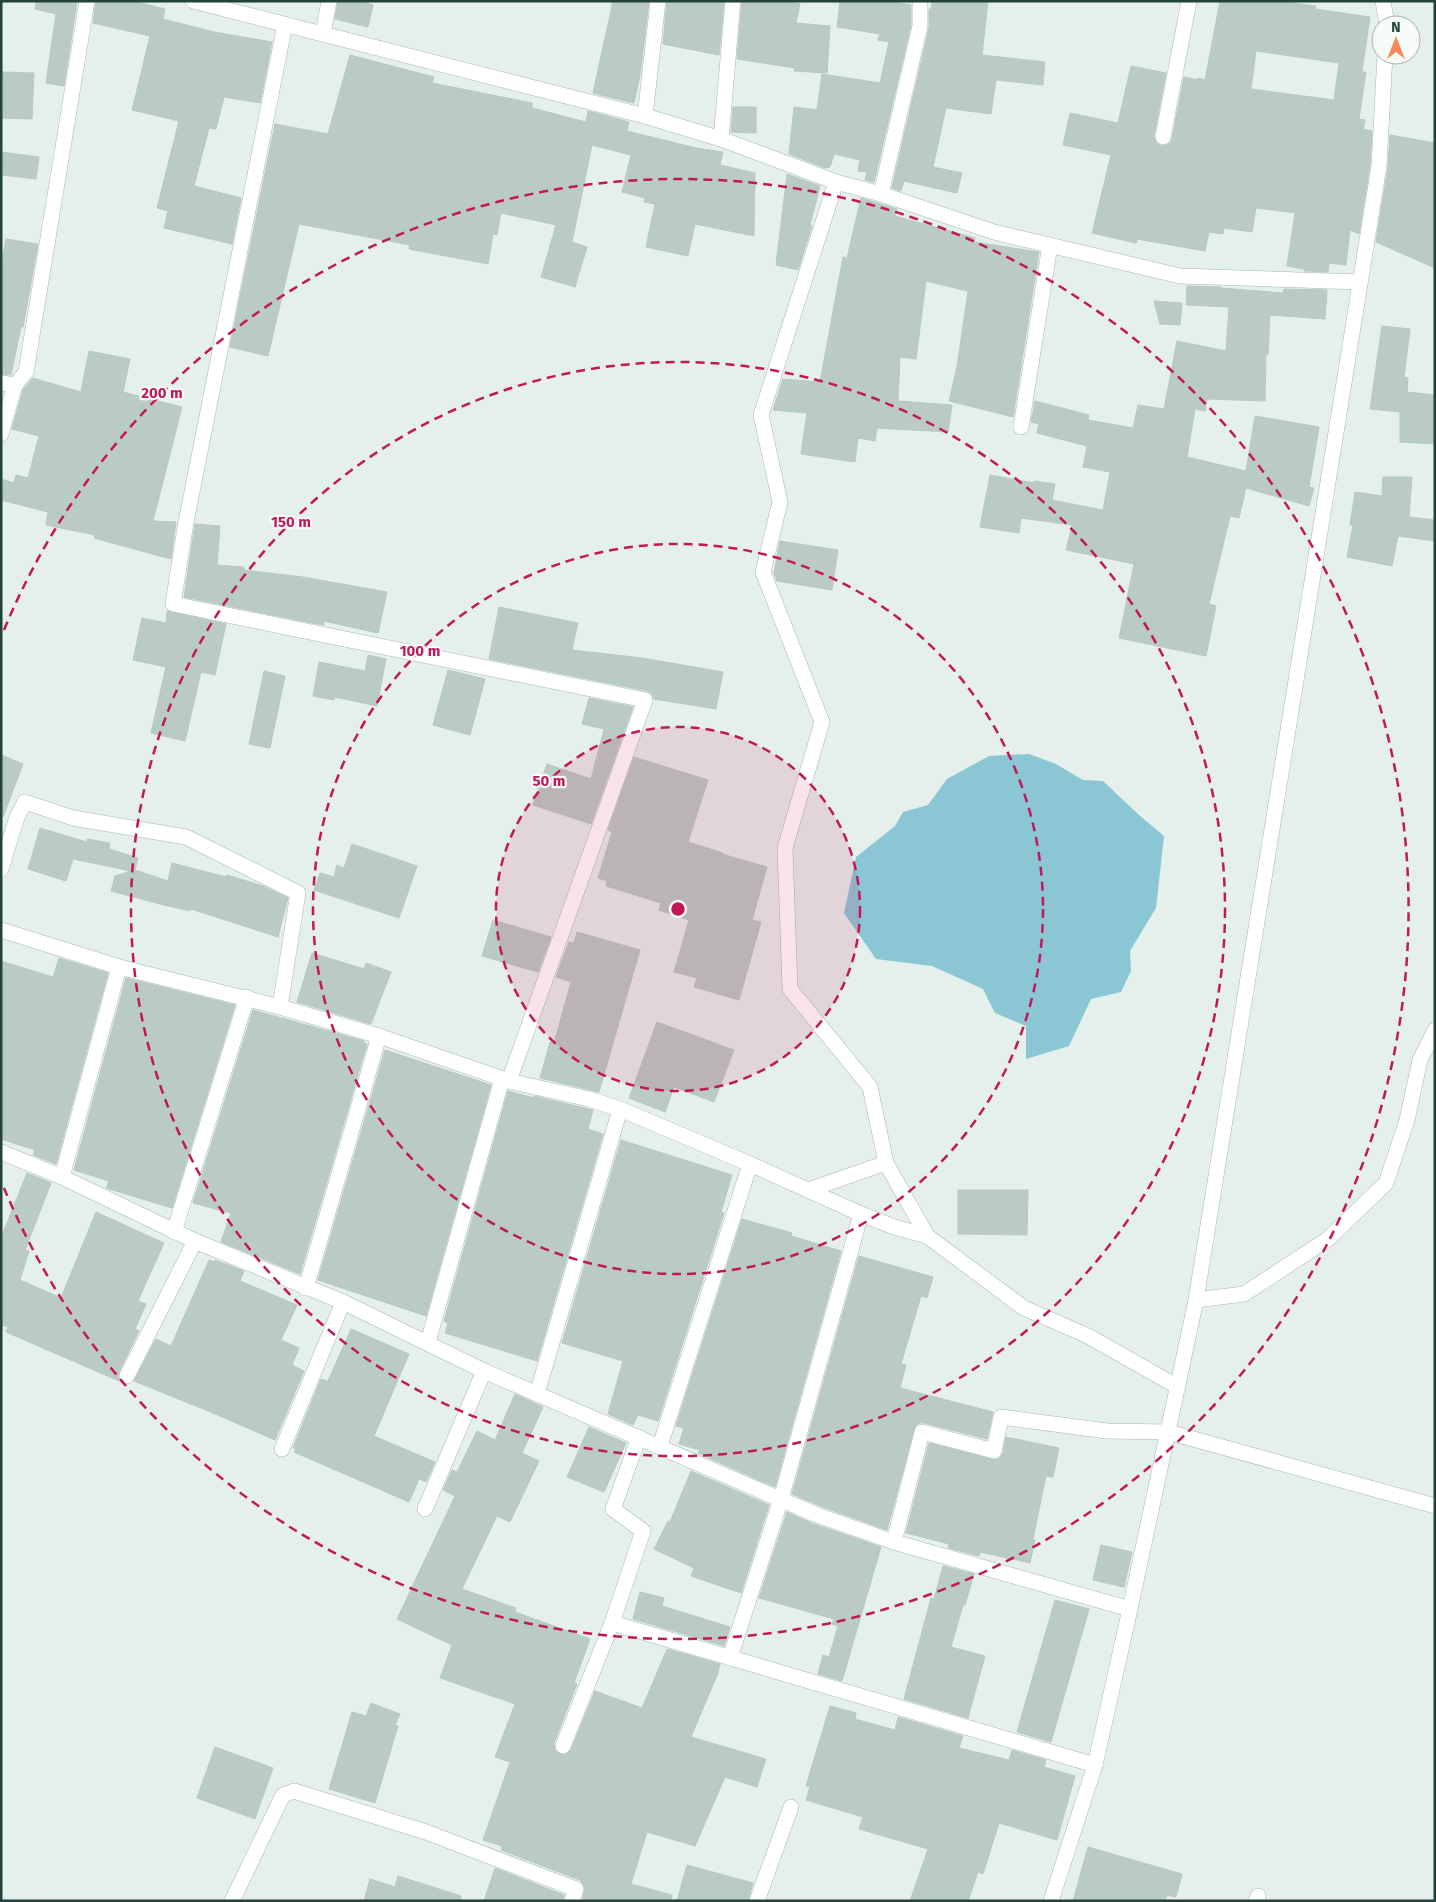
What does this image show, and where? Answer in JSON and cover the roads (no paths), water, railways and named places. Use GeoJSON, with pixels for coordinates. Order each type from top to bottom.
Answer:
{"type":"FeatureCollection","features":[{"type":"Feature","properties":{"kind":"street"},"geometry":{"type":"LineString","coordinates":[[1,434],[8,384],[26,372],[87,1]]}},
{"type":"Feature","properties":{"kind":"street"},"geometry":{"type":"LineString","coordinates":[[194,1],[645,116],[721,139],[836,182],[881,194],[994,232],[1180,276],[1360,282]]}},
{"type":"Feature","properties":{"kind":"street"},"geometry":{"type":"LineString","coordinates":[[323,34],[329,1]]}},
{"type":"Feature","properties":{"kind":"street"},"geometry":{"type":"LineString","coordinates":[[645,116],[658,1]]}},
{"type":"Feature","properties":{"kind":"street"},"geometry":{"type":"LineString","coordinates":[[721,139],[733,1]]}},
{"type":"Feature","properties":{"kind":"street"},"geometry":{"type":"LineString","coordinates":[[881,194],[920,26],[920,1]]}},
{"type":"Feature","properties":{"kind":"street"},"geometry":{"type":"LineString","coordinates":[[1162,137],[1189,1]]}},
{"type":"Feature","properties":{"kind":"street"},"geometry":{"type":"LineString","coordinates":[[1383,1],[1385,15]]}},
{"type":"Feature","properties":{"kind":"street"},"geometry":{"type":"LineString","coordinates":[[285,24],[188,512],[173,604],[646,700],[506,1080],[428,1342]]}},
{"type":"Feature","properties":{"kind":"street"},"geometry":{"type":"LineString","coordinates":[[1051,1901],[1095,1765],[1196,1300],[1379,166],[1384,65]]}},
{"type":"Feature","properties":{"kind":"street"},"geometry":{"type":"LineString","coordinates":[[836,182],[761,415],[780,502],[762,572],[822,722],[785,848],[790,989],[870,1087],[886,1163],[926,1236]]}},
{"type":"Feature","properties":{"kind":"street"},"geometry":{"type":"LineString","coordinates":[[1021,427],[1050,245]]}},
{"type":"Feature","properties":{"kind":"street"},"geometry":{"type":"LineString","coordinates":[[1,869],[17,817],[25,802],[73,818],[186,837],[298,893],[280,1006]]}},
{"type":"Feature","properties":{"kind":"street"},"geometry":{"type":"LineString","coordinates":[[1,930],[119,967],[280,1006],[379,1036],[506,1080],[589,1099],[620,1109],[750,1164],[860,1214],[894,1227],[926,1236],[1024,1308],[1088,1336],[1178,1387]]}},
{"type":"Feature","properties":{"kind":"street"},"geometry":{"type":"LineString","coordinates":[[62,1177],[119,967]]}},
{"type":"Feature","properties":{"kind":"street"},"geometry":{"type":"LineString","coordinates":[[174,1232],[247,997]]}},
{"type":"Feature","properties":{"kind":"street"},"geometry":{"type":"LineString","coordinates":[[1196,1300],[1244,1294],[1328,1239],[1386,1183],[1406,1120],[1420,1060],[1435,1030]]}},
{"type":"Feature","properties":{"kind":"street"},"geometry":{"type":"LineString","coordinates":[[306,1288],[379,1036]]}},
{"type":"Feature","properties":{"kind":"street"},"geometry":{"type":"LineString","coordinates":[[537,1394],[620,1109]]}},
{"type":"Feature","properties":{"kind":"street"},"geometry":{"type":"LineString","coordinates":[[1,1152],[62,1177],[194,1241],[343,1302],[484,1371],[817,1515],[894,1542],[1130,1609]]}},
{"type":"Feature","properties":{"kind":"street"},"geometry":{"type":"LineString","coordinates":[[808,1190],[886,1163]]}},
{"type":"Feature","properties":{"kind":"street"},"geometry":{"type":"LineString","coordinates":[[660,1446],[750,1164]]}},
{"type":"Feature","properties":{"kind":"street"},"geometry":{"type":"LineString","coordinates":[[730,1658],[780,1499],[860,1214]]}},
{"type":"Feature","properties":{"kind":"street"},"geometry":{"type":"LineString","coordinates":[[127,1376],[194,1241]]}},
{"type":"Feature","properties":{"kind":"street"},"geometry":{"type":"LineString","coordinates":[[282,1449],[343,1302]]}},
{"type":"Feature","properties":{"kind":"street"},"geometry":{"type":"LineString","coordinates":[[425,1508],[484,1371]]}},
{"type":"Feature","properties":{"kind":"street"},"geometry":{"type":"LineString","coordinates":[[894,1542],[922,1432],[994,1451],[1001,1417],[1107,1431],[1168,1432],[1435,1506]]}},
{"type":"Feature","properties":{"kind":"street"},"geometry":{"type":"LineString","coordinates":[[563,1746],[612,1623],[642,1531],[613,1508],[639,1437]]}},
{"type":"Feature","properties":{"kind":"street"},"geometry":{"type":"LineString","coordinates":[[612,1623],[1095,1765]]}},
{"type":"Feature","properties":{"kind":"street"},"geometry":{"type":"LineString","coordinates":[[232,1901],[283,1795],[294,1792],[426,1832],[576,1889],[572,1901]]}},
{"type":"Feature","properties":{"kind":"street"},"geometry":{"type":"LineString","coordinates":[[757,1901],[791,1807]]}},
{"type":"Feature","properties":{"kind":"water"},"geometry":{"type":"Polygon","coordinates":[[[1029,754],[1056,764],[1083,780],[1103,781],[1164,836],[1156,908],[1130,951],[1131,971],[1121,992],[1091,999],[1069,1046],[1026,1059],[1026,1026],[995,1013],[983,989],[932,966],[876,959],[844,913],[856,857],[895,826],[903,812],[928,805],[947,779],[989,756],[1029,754]]]}}]}
